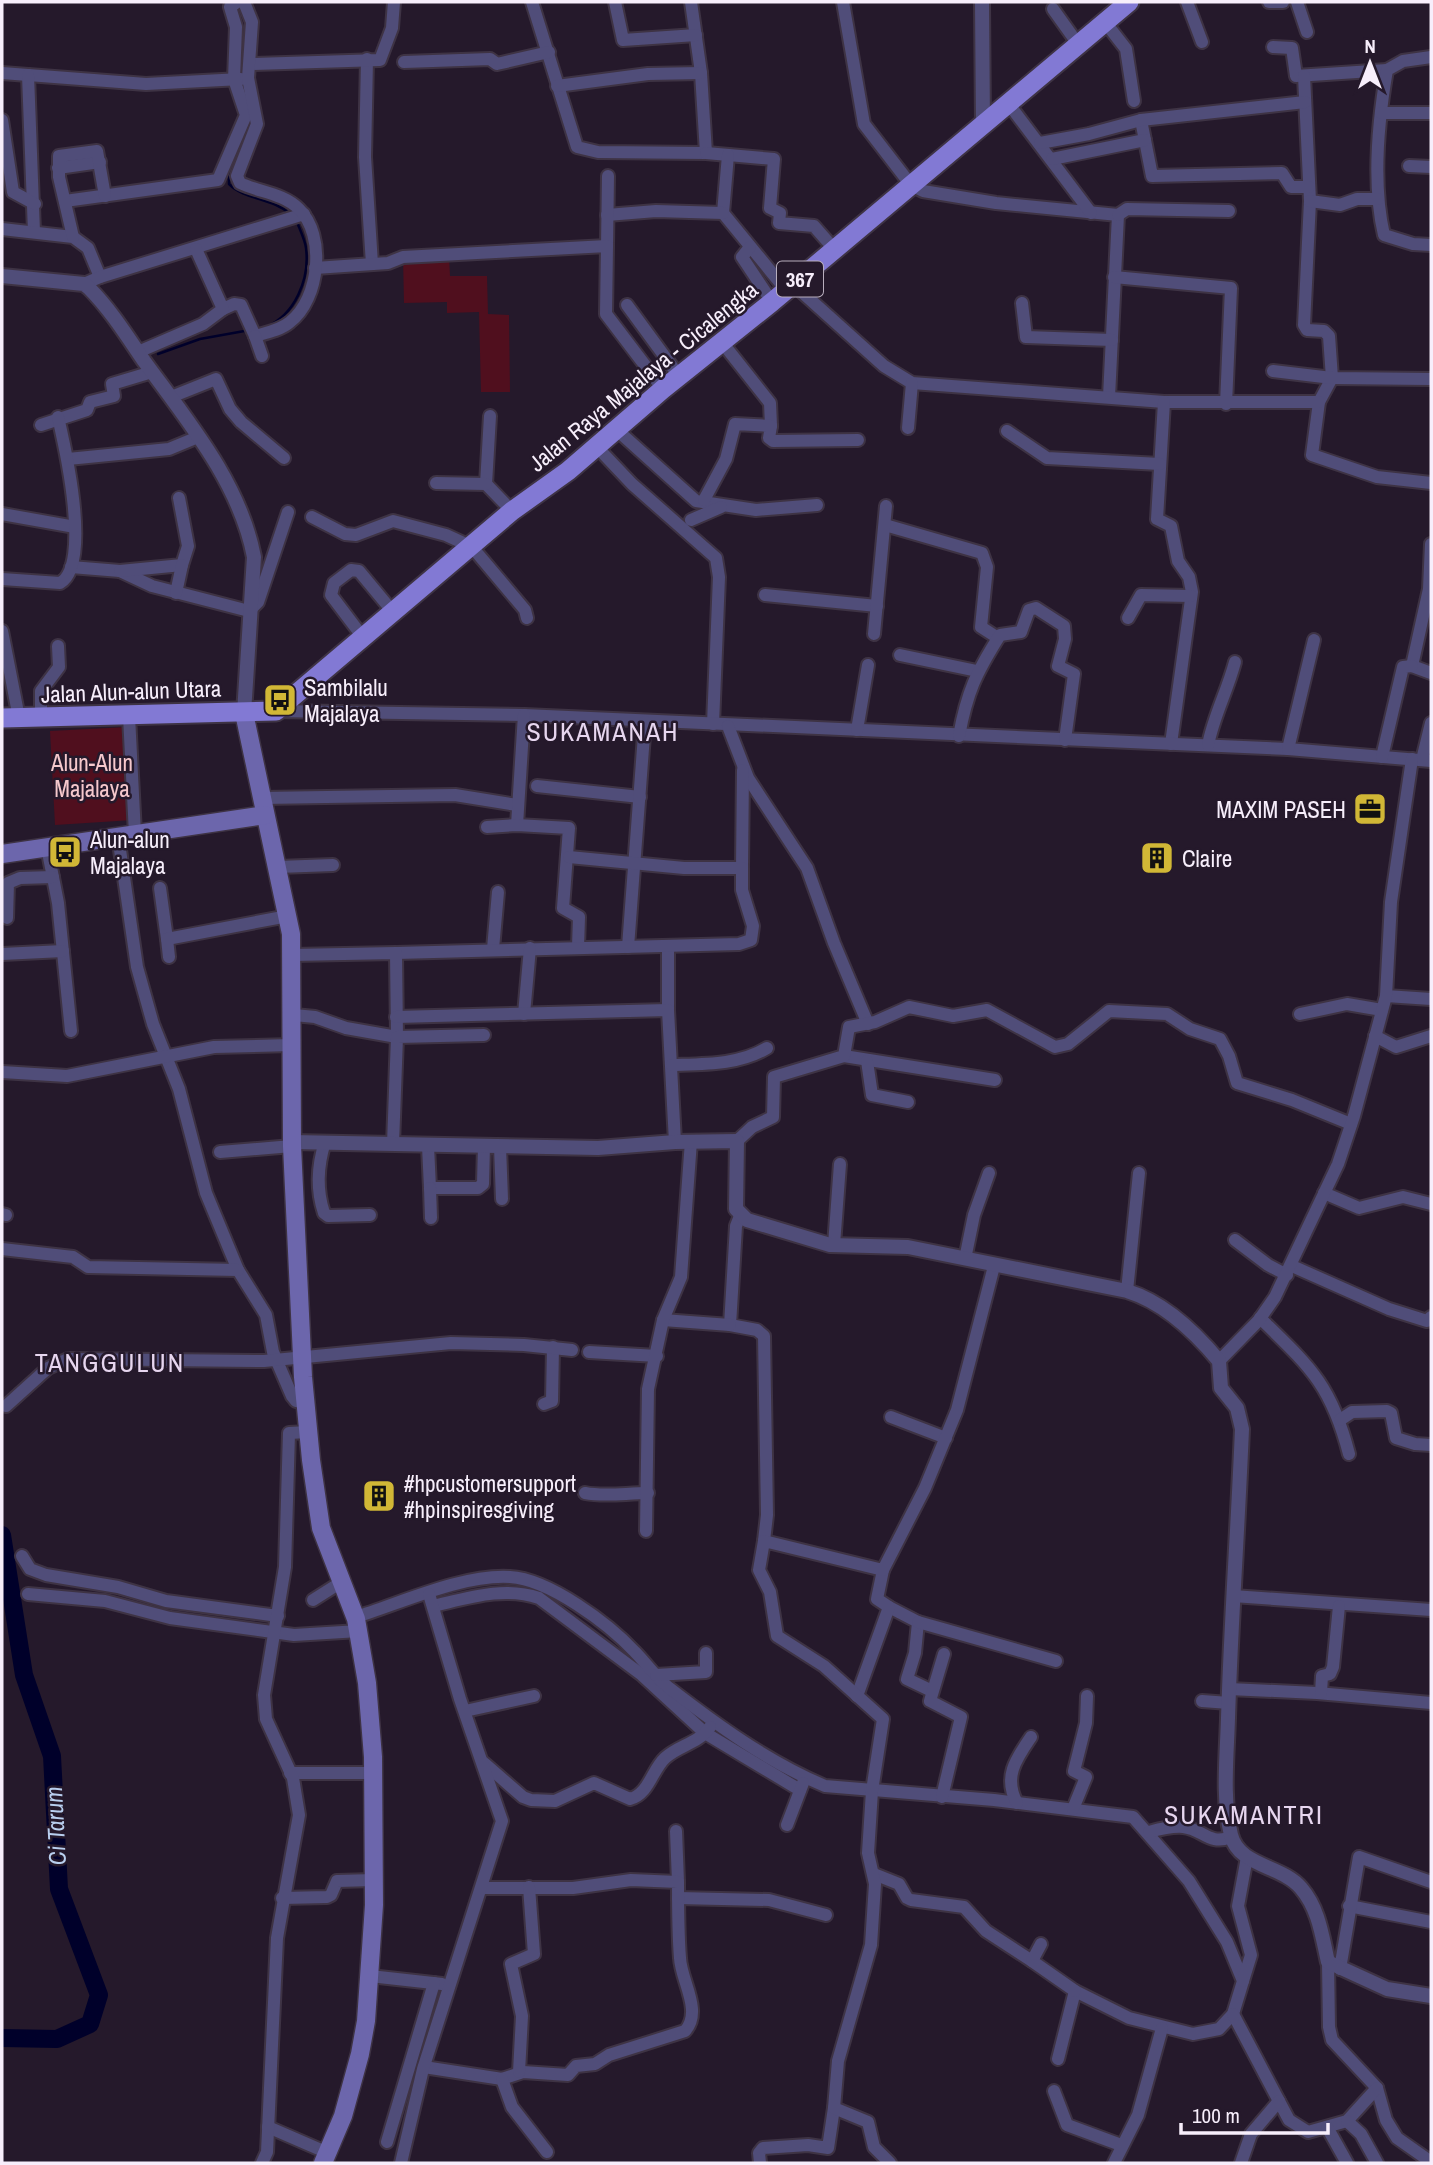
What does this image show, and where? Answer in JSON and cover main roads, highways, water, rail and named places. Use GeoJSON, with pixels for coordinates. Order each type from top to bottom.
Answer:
{"type":"FeatureCollection","features":[{"type":"Feature","properties":{"kind":"main road","name":"Jalan Raya Majalaya - Cicalengka"},"geometry":{"type":"LineString","coordinates":[[246,712],[273,711],[465,554],[512,511],[597,447],[671,382],[835,250],[1117,9]]}},
{"type":"Feature","properties":{"kind":"main road","name":"Jalan Alun-alun Utara"},"geometry":{"type":"LineString","coordinates":[[10,718],[246,712]]}},
{"type":"Feature","properties":{"kind":"main road"},"geometry":{"type":"LineString","coordinates":[[246,712],[264,807],[287,867],[288,916],[304,956],[292,1045],[308,1143],[302,1356],[305,1402],[319,1517],[357,1623],[374,1773],[374,1880],[370,1976],[364,2032],[348,2078],[343,2116],[325,2158]]}},
{"type":"Feature","properties":{"kind":"main road"},"geometry":{"type":"LineString","coordinates":[[2,854],[126,835],[264,807]]}},
{"type":"Feature","properties":{"kind":"waterway"},"geometry":{"type":"LineString","coordinates":[[237,9],[241,26]]}},
{"type":"Feature","properties":{"kind":"waterway"},"geometry":{"type":"LineString","coordinates":[[239,148],[245,139],[249,122]]}},
{"type":"Feature","properties":{"kind":"waterway"},"geometry":{"type":"LineString","coordinates":[[229,170],[229,184],[290,214]]}},
{"type":"Feature","properties":{"kind":"waterway"},"geometry":{"type":"LineString","coordinates":[[266,327],[285,314],[303,283],[306,248],[297,222]]}},
{"type":"Feature","properties":{"kind":"waterway"},"geometry":{"type":"LineString","coordinates":[[158,354],[200,339],[250,330]]}},
{"type":"Feature","properties":{"kind":"waterway","name":"Ci Tarum"},"geometry":{"type":"LineString","coordinates":[[2,1535],[24,1675],[52,1756],[59,1889],[99,1995],[90,2024],[57,2039],[2,2038]]}},
{"type":"Feature","properties":{"kind":"place","name":"Sambilalu Majalaya"},"geometry":{"type":"Point","coordinates":[280,700]}},
{"type":"Feature","properties":{"kind":"place","name":"MAXIM PASEH"},"geometry":{"type":"Point","coordinates":[1370,809]}},
{"type":"Feature","properties":{"kind":"place","name":"Alun-alun Majalaya"},"geometry":{"type":"Point","coordinates":[65,852]}},
{"type":"Feature","properties":{"kind":"place","name":"Claire"},"geometry":{"type":"Point","coordinates":[1157,858]}},
{"type":"Feature","properties":{"kind":"place","name":"#hpcustomersupport #hpinspiresgiving"},"geometry":{"type":"Point","coordinates":[379,1496]}},
{"type":"Feature","properties":{"kind":"district","name":"SUKAMANAH"},"geometry":{"type":"Point","coordinates":[603,731]}},
{"type":"Feature","properties":{"kind":"district","name":"TANGGULUN"},"geometry":{"type":"Point","coordinates":[110,1362]}},
{"type":"Feature","properties":{"kind":"district","name":"SUKAMANTRI"},"geometry":{"type":"Point","coordinates":[1244,1814]}},
{"type":"Feature","properties":{"kind":"park label","name":"Alun-Alun Majalaya"},"geometry":{"type":"Point","coordinates":[92,775]}}]}
